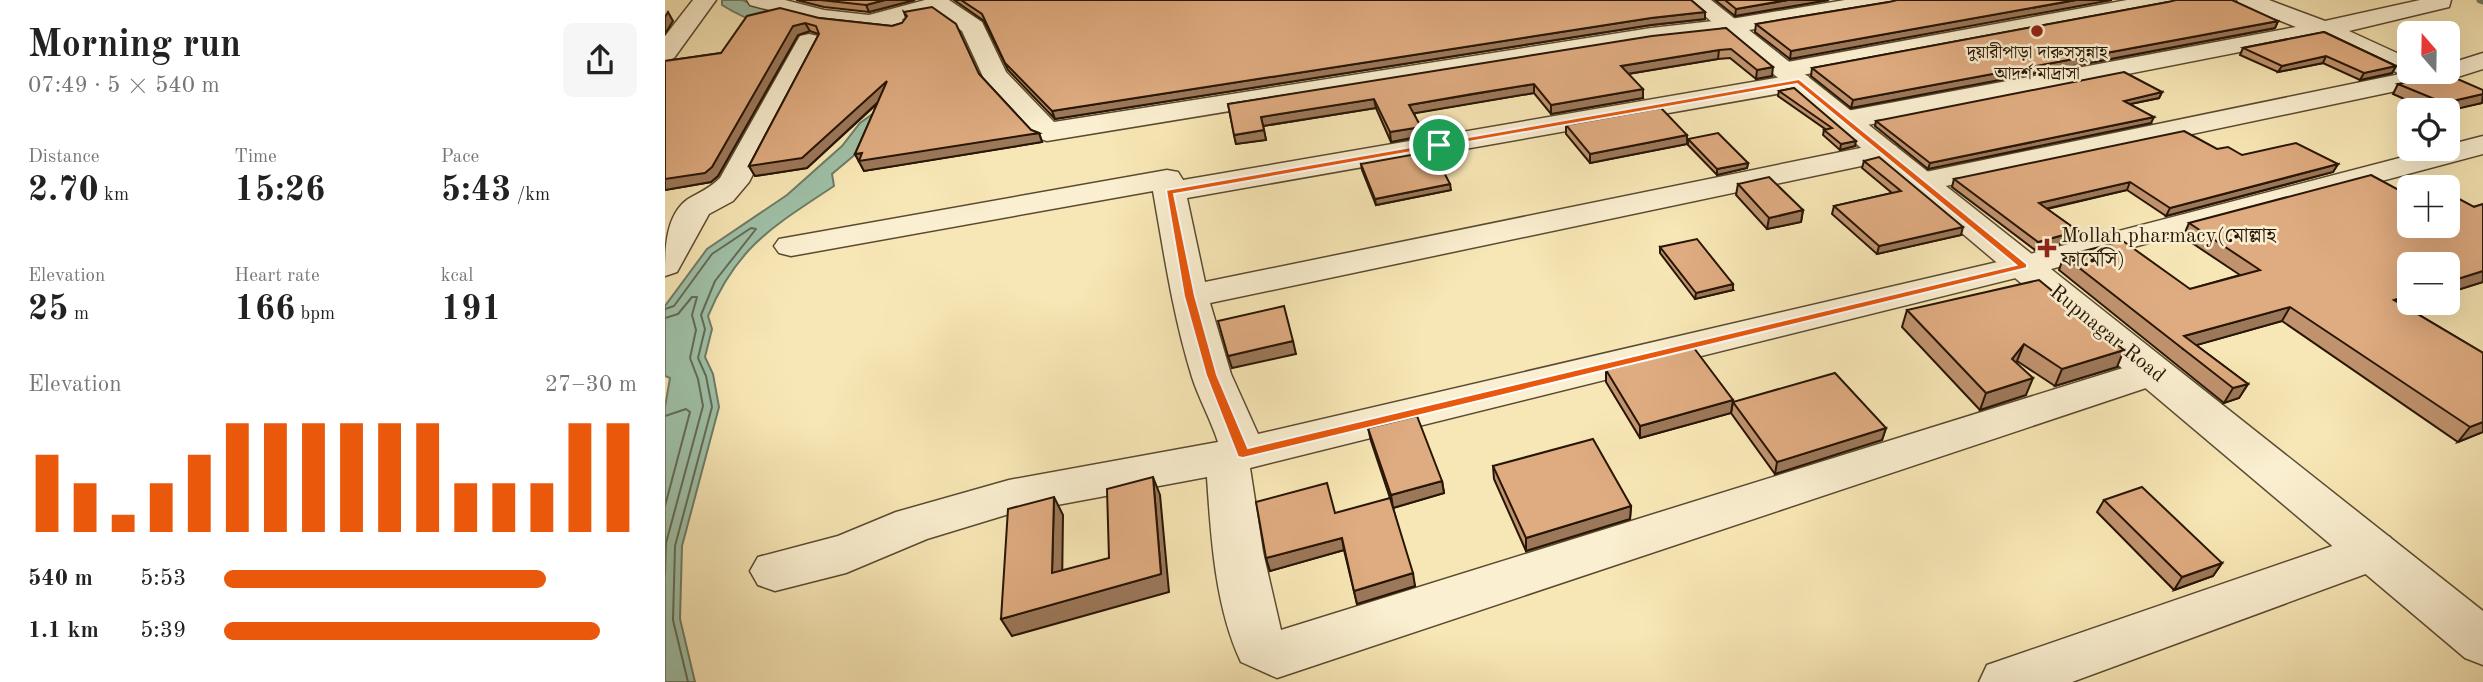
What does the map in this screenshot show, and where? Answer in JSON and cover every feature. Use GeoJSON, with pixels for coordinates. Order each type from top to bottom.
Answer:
{"type":"FeatureCollection","features":[{"type":"Feature","properties":{"kind":"street"},"geometry":{"type":"LineString","coordinates":[[665,53],[702,5],[742,0]]}},
{"type":"Feature","properties":{"kind":"street"},"geometry":{"type":"LineString","coordinates":[[758,0],[836,19],[936,30],[973,27]]}},
{"type":"Feature","properties":{"kind":"street"},"geometry":{"type":"LineString","coordinates":[[801,11],[842,0]]}},
{"type":"Feature","properties":{"kind":"street","name":"Rupnagar Road"},"geometry":{"type":"LineString","coordinates":[[1697,0],[2483,642]]}},
{"type":"Feature","properties":{"kind":"street"},"geometry":{"type":"LineString","coordinates":[[872,22],[904,11],[947,2],[973,27],[994,75],[1048,132],[1651,35],[1731,26],[1887,0]]}},
{"type":"Feature","properties":{"kind":"street"},"geometry":{"type":"LineString","coordinates":[[1169,192],[1792,76],[2165,0]]}},
{"type":"Feature","properties":{"kind":"street"},"geometry":{"type":"LineString","coordinates":[[2248,0],[2397,59]]}},
{"type":"Feature","properties":{"kind":"street"},"geometry":{"type":"LineString","coordinates":[[1847,120],[2324,29],[2441,2]]}},
{"type":"Feature","properties":{"kind":"street"},"geometry":{"type":"LineString","coordinates":[[681,210],[722,194],[733,182],[809,41]]}},
{"type":"Feature","properties":{"kind":"street"},"geometry":{"type":"LineString","coordinates":[[2461,65],[2483,61]]}},
{"type":"Feature","properties":{"kind":"street"},"geometry":{"type":"LineString","coordinates":[[1922,182],[2397,79]]}},
{"type":"Feature","properties":{"kind":"street"},"geometry":{"type":"LineString","coordinates":[[775,571],[846,554],[913,525],[1009,497],[1235,455],[2024,266],[2483,145]]}},
{"type":"Feature","properties":{"kind":"street"},"geometry":{"type":"LineString","coordinates":[[1189,296],[1885,152]]}},
{"type":"Feature","properties":{"kind":"street"},"geometry":{"type":"LineString","coordinates":[[791,246],[1167,179],[1189,296],[1212,375],[1230,423],[1240,441],[1235,455],[1235,536],[1247,604],[1260,646],[1277,655],[2153,372]]}},
{"type":"Feature","properties":{"kind":"street"},"geometry":{"type":"LineString","coordinates":[[681,210],[751,192]]}},
{"type":"Feature","properties":{"kind":"street"},"geometry":{"type":"LineString","coordinates":[[665,265],[681,210]]}},
{"type":"Feature","properties":{"kind":"street"},"geometry":{"type":"LineString","coordinates":[[2006,682],[2373,551]]}},
{"type":"Feature","properties":{"kind":"water"},"geometry":{"type":"Polygon","coordinates":[[[722,0],[742,0],[770,11],[911,34],[901,116],[832,174],[834,186],[759,240],[731,272],[708,316],[712,329],[705,357],[713,374],[719,407],[682,546],[680,619],[695,682],[665,682],[665,407],[670,378],[665,376],[665,306],[707,249],[787,195],[842,146],[860,123],[892,100],[833,36],[762,24],[722,5],[722,0]]]}},
{"type":"Feature","properties":{"kind":"building"},"geometry":{"type":"Polygon","coordinates":[[[820,0],[885,0],[866,5],[820,0]]]}},
{"type":"Feature","properties":{"kind":"building"},"geometry":{"type":"Polygon","coordinates":[[[961,0],[1691,0],[1705,12],[1651,18],[1052,111],[1005,63],[982,14],[961,0]]]}},
{"type":"Feature","properties":{"kind":"building"},"geometry":{"type":"Polygon","coordinates":[[[1725,0],[1788,0],[1736,9],[1725,0]]]}},
{"type":"Feature","properties":{"kind":"building"},"geometry":{"type":"Polygon","coordinates":[[[1897,0],[2076,0],[1791,51],[1756,24],[1897,0]]]}},
{"type":"Feature","properties":{"kind":"building"},"geometry":{"type":"Polygon","coordinates":[[[2232,0],[2278,21],[1853,100],[1812,68],[2168,2],[2232,0]]]}},
{"type":"Feature","properties":{"kind":"building"},"geometry":{"type":"Polygon","coordinates":[[[932,7],[956,24],[979,74],[1031,130],[1039,133],[859,161],[862,153],[855,154],[887,81],[802,158],[749,166],[819,34],[816,26],[805,23],[793,26],[712,167],[705,173],[665,179],[665,61],[721,53],[747,16],[780,8],[819,18],[892,26],[902,23],[907,16],[904,12],[932,7]]]}},
{"type":"Feature","properties":{"kind":"building"},"geometry":{"type":"Polygon","coordinates":[[[1726,28],[1773,67],[1757,70],[1731,49],[1621,66],[1643,89],[1551,105],[1534,84],[1472,94],[1409,105],[1421,127],[1390,132],[1374,99],[1261,117],[1264,130],[1234,135],[1228,104],[1652,36],[1726,28]]]}},
{"type":"Feature","properties":{"kind":"building"},"geometry":{"type":"Polygon","coordinates":[[[2324,32],[2396,66],[2364,73],[2326,56],[2282,66],[2243,48],[2324,32]]]}},
{"type":"Feature","properties":{"kind":"building"},"geometry":{"type":"Polygon","coordinates":[[[2124,72],[2162,92],[2124,101],[2154,117],[1930,163],[1876,121],[2124,72]]]}},
{"type":"Feature","properties":{"kind":"building"},"geometry":{"type":"Polygon","coordinates":[[[2461,80],[2483,90],[2483,94],[2460,99],[2432,98],[2398,84],[2461,84],[2461,80]]]}},
{"type":"Feature","properties":{"kind":"building"},"geometry":{"type":"Polygon","coordinates":[[[1794,88],[1856,141],[1841,144],[1824,130],[1832,128],[1779,91],[1794,88]]]}},
{"type":"Feature","properties":{"kind":"building"},"geometry":{"type":"Polygon","coordinates":[[[1661,108],[1687,135],[1590,154],[1566,125],[1661,108]]]}},
{"type":"Feature","properties":{"kind":"building"},"geometry":{"type":"Polygon","coordinates":[[[2184,131],[2217,149],[2228,147],[2242,155],[2296,143],[2338,164],[2170,208],[2130,182],[2039,203],[2078,231],[2038,242],[1954,179],[2184,131]]]}},
{"type":"Feature","properties":{"kind":"building"},"geometry":{"type":"Polygon","coordinates":[[[1718,133],[1748,163],[1717,169],[1688,139],[1718,133]]]}},
{"type":"Feature","properties":{"kind":"building"},"geometry":{"type":"Polygon","coordinates":[[[1433,151],[1450,184],[1375,199],[1361,164],[1433,151]]]}},
{"type":"Feature","properties":{"kind":"building"},"geometry":{"type":"Polygon","coordinates":[[[1879,157],[1963,227],[1879,246],[1834,206],[1901,191],[1864,161],[1879,157]]]}},
{"type":"Feature","properties":{"kind":"building"},"geometry":{"type":"Polygon","coordinates":[[[2371,175],[2397,189],[2397,238],[2460,238],[2460,199],[2474,207],[2483,204],[2483,271],[2460,278],[2460,252],[2397,252],[2397,299],[2394,300],[2397,302],[2397,315],[2419,315],[2483,353],[2483,422],[2470,427],[2290,307],[2184,336],[2248,384],[2233,388],[2064,256],[2123,241],[2190,289],[2260,270],[2189,223],[2371,175]]]}},
{"type":"Feature","properties":{"kind":"building"},"geometry":{"type":"Polygon","coordinates":[[[1769,177],[1803,210],[1769,218],[1738,184],[1769,177]]]}},
{"type":"Feature","properties":{"kind":"building"},"geometry":{"type":"Polygon","coordinates":[[[1697,239],[1733,284],[1696,293],[1660,247],[1697,239]]]}},
{"type":"Feature","properties":{"kind":"building"},"geometry":{"type":"Polygon","coordinates":[[[2039,280],[2124,350],[2062,369],[2024,344],[2012,359],[2033,378],[1986,393],[1907,310],[2039,280]]]}},
{"type":"Feature","properties":{"kind":"building"},"geometry":{"type":"Polygon","coordinates":[[[1284,306],[1293,341],[1228,356],[1218,321],[1284,306]]]}},
{"type":"Feature","properties":{"kind":"building"},"geometry":{"type":"Polygon","coordinates":[[[1694,348],[1733,400],[1640,426],[1606,370],[1694,348]]]}},
{"type":"Feature","properties":{"kind":"building"},"geometry":{"type":"Polygon","coordinates":[[[1835,373],[1886,428],[1777,462],[1733,402],[1835,373]]]}},
{"type":"Feature","properties":{"kind":"building"},"geometry":{"type":"Polygon","coordinates":[[[1417,416],[1442,481],[1391,495],[1368,428],[1417,416]]]}},
{"type":"Feature","properties":{"kind":"building"},"geometry":{"type":"Polygon","coordinates":[[[1593,439],[1631,506],[1526,538],[1493,466],[1593,439]]]}},
{"type":"Feature","properties":{"kind":"building"},"geometry":{"type":"Polygon","coordinates":[[[1153,477],[1161,574],[1001,619],[1008,509],[1054,497],[1052,573],[1109,558],[1107,489],[1153,477]]]}},
{"type":"Feature","properties":{"kind":"building"},"geometry":{"type":"Polygon","coordinates":[[[1327,483],[1335,513],[1390,498],[1413,573],[1354,591],[1342,538],[1266,558],[1256,502],[1327,483]]]}},
{"type":"Feature","properties":{"kind":"building"},"geometry":{"type":"Polygon","coordinates":[[[2142,487],[2222,563],[2182,577],[2104,500],[2142,487]]]}},
{"type":"Feature","properties":{"kind":"place","name":"দুয়ারীপাড়া দারুসসুন্নাহ আদর্শ মাদ্রাসা"},"geometry":{"type":"Point","coordinates":[2037,31]}},
{"type":"Feature","properties":{"kind":"place","name":"Mollah pharmacy(মোল্লাহ ফার্মেসি)"},"geometry":{"type":"Point","coordinates":[2047,248]}},
{"type":"Feature","properties":{"kind":"route"},"geometry":{"type":"LineString","coordinates":[[1799,82],[2024,266],[1243,454],[1212,375],[1189,296],[1169,192],[1439,145],[1799,82]]}}]}
